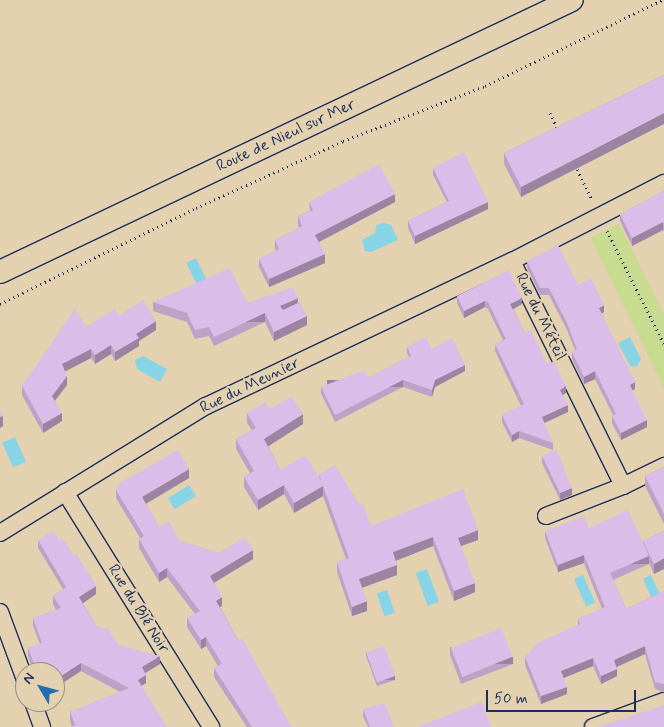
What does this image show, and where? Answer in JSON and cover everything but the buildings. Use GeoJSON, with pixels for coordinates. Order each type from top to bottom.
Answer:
{"type":"FeatureCollection","features":[{"type":"Feature","properties":{"kind":"street","name":"Route de Nieul sur Mer"},"geometry":{"type":"LineString","coordinates":[[0,272],[572,0]]}},
{"type":"Feature","properties":{"kind":"street","name":"Rue du Méteil"},"geometry":{"type":"LineString","coordinates":[[623,486],[512,261],[664,183]]}},
{"type":"Feature","properties":{"kind":"street","name":"Rue du Meunier"},"geometry":{"type":"LineString","coordinates":[[0,533],[206,406],[512,261]]}},
{"type":"Feature","properties":{"kind":"street"},"geometry":{"type":"LineString","coordinates":[[546,516],[623,486],[664,466]]}},
{"type":"Feature","properties":{"kind":"street","name":"Rue du Blé Noir"},"geometry":{"type":"LineString","coordinates":[[65,492],[211,727]]}},
{"type":"Feature","properties":{"kind":"street"},"geometry":{"type":"LineString","coordinates":[[0,612],[18,662]]}},
{"type":"Feature","properties":{"kind":"street"},"geometry":{"type":"LineString","coordinates":[[593,727],[664,701]]}},
{"type":"Feature","properties":{"kind":"street"},"geometry":{"type":"LineString","coordinates":[[37,712],[42,727]]}},
{"type":"Feature","properties":{"kind":"path"},"geometry":{"type":"LineString","coordinates":[[0,304],[231,192],[343,141],[485,86],[662,0]]}},
{"type":"Feature","properties":{"kind":"path"},"geometry":{"type":"LineString","coordinates":[[550,112],[562,138]]}},
{"type":"Feature","properties":{"kind":"path"},"geometry":{"type":"LineString","coordinates":[[570,156],[664,344]]}},
{"type":"Feature","properties":{"kind":"green space"},"geometry":{"type":"Polygon","coordinates":[[[619,224],[664,315],[664,388],[590,238],[619,224]]]}},
{"type":"Feature","properties":{"kind":"water"},"geometry":{"type":"Polygon","coordinates":[[[384,223],[391,225],[398,240],[371,252],[365,251],[362,240],[375,233],[376,225],[384,223]]]}},
{"type":"Feature","properties":{"kind":"water"},"geometry":{"type":"Polygon","coordinates":[[[196,258],[208,283],[198,288],[186,263],[196,258]]]}},
{"type":"Feature","properties":{"kind":"water"},"geometry":{"type":"Polygon","coordinates":[[[630,337],[641,359],[637,367],[630,366],[618,343],[630,337]]]}},
{"type":"Feature","properties":{"kind":"water"},"geometry":{"type":"Polygon","coordinates":[[[143,356],[167,369],[160,382],[137,369],[135,360],[143,356]]]}},
{"type":"Feature","properties":{"kind":"water"},"geometry":{"type":"Polygon","coordinates":[[[15,437],[26,462],[13,467],[2,443],[15,437]]]}},
{"type":"Feature","properties":{"kind":"water"},"geometry":{"type":"Polygon","coordinates":[[[189,485],[196,496],[175,509],[168,498],[189,485]]]}},
{"type":"Feature","properties":{"kind":"water"},"geometry":{"type":"Polygon","coordinates":[[[427,569],[439,602],[428,606],[416,573],[427,569]]]}},
{"type":"Feature","properties":{"kind":"water"},"geometry":{"type":"Polygon","coordinates":[[[583,575],[595,602],[586,606],[574,579],[583,575]]]}},
{"type":"Feature","properties":{"kind":"water"},"geometry":{"type":"Polygon","coordinates":[[[651,575],[661,597],[653,601],[643,579],[651,575]]]}},
{"type":"Feature","properties":{"kind":"water"},"geometry":{"type":"Polygon","coordinates":[[[387,590],[395,613],[384,616],[377,594],[387,590]]]}}]}
